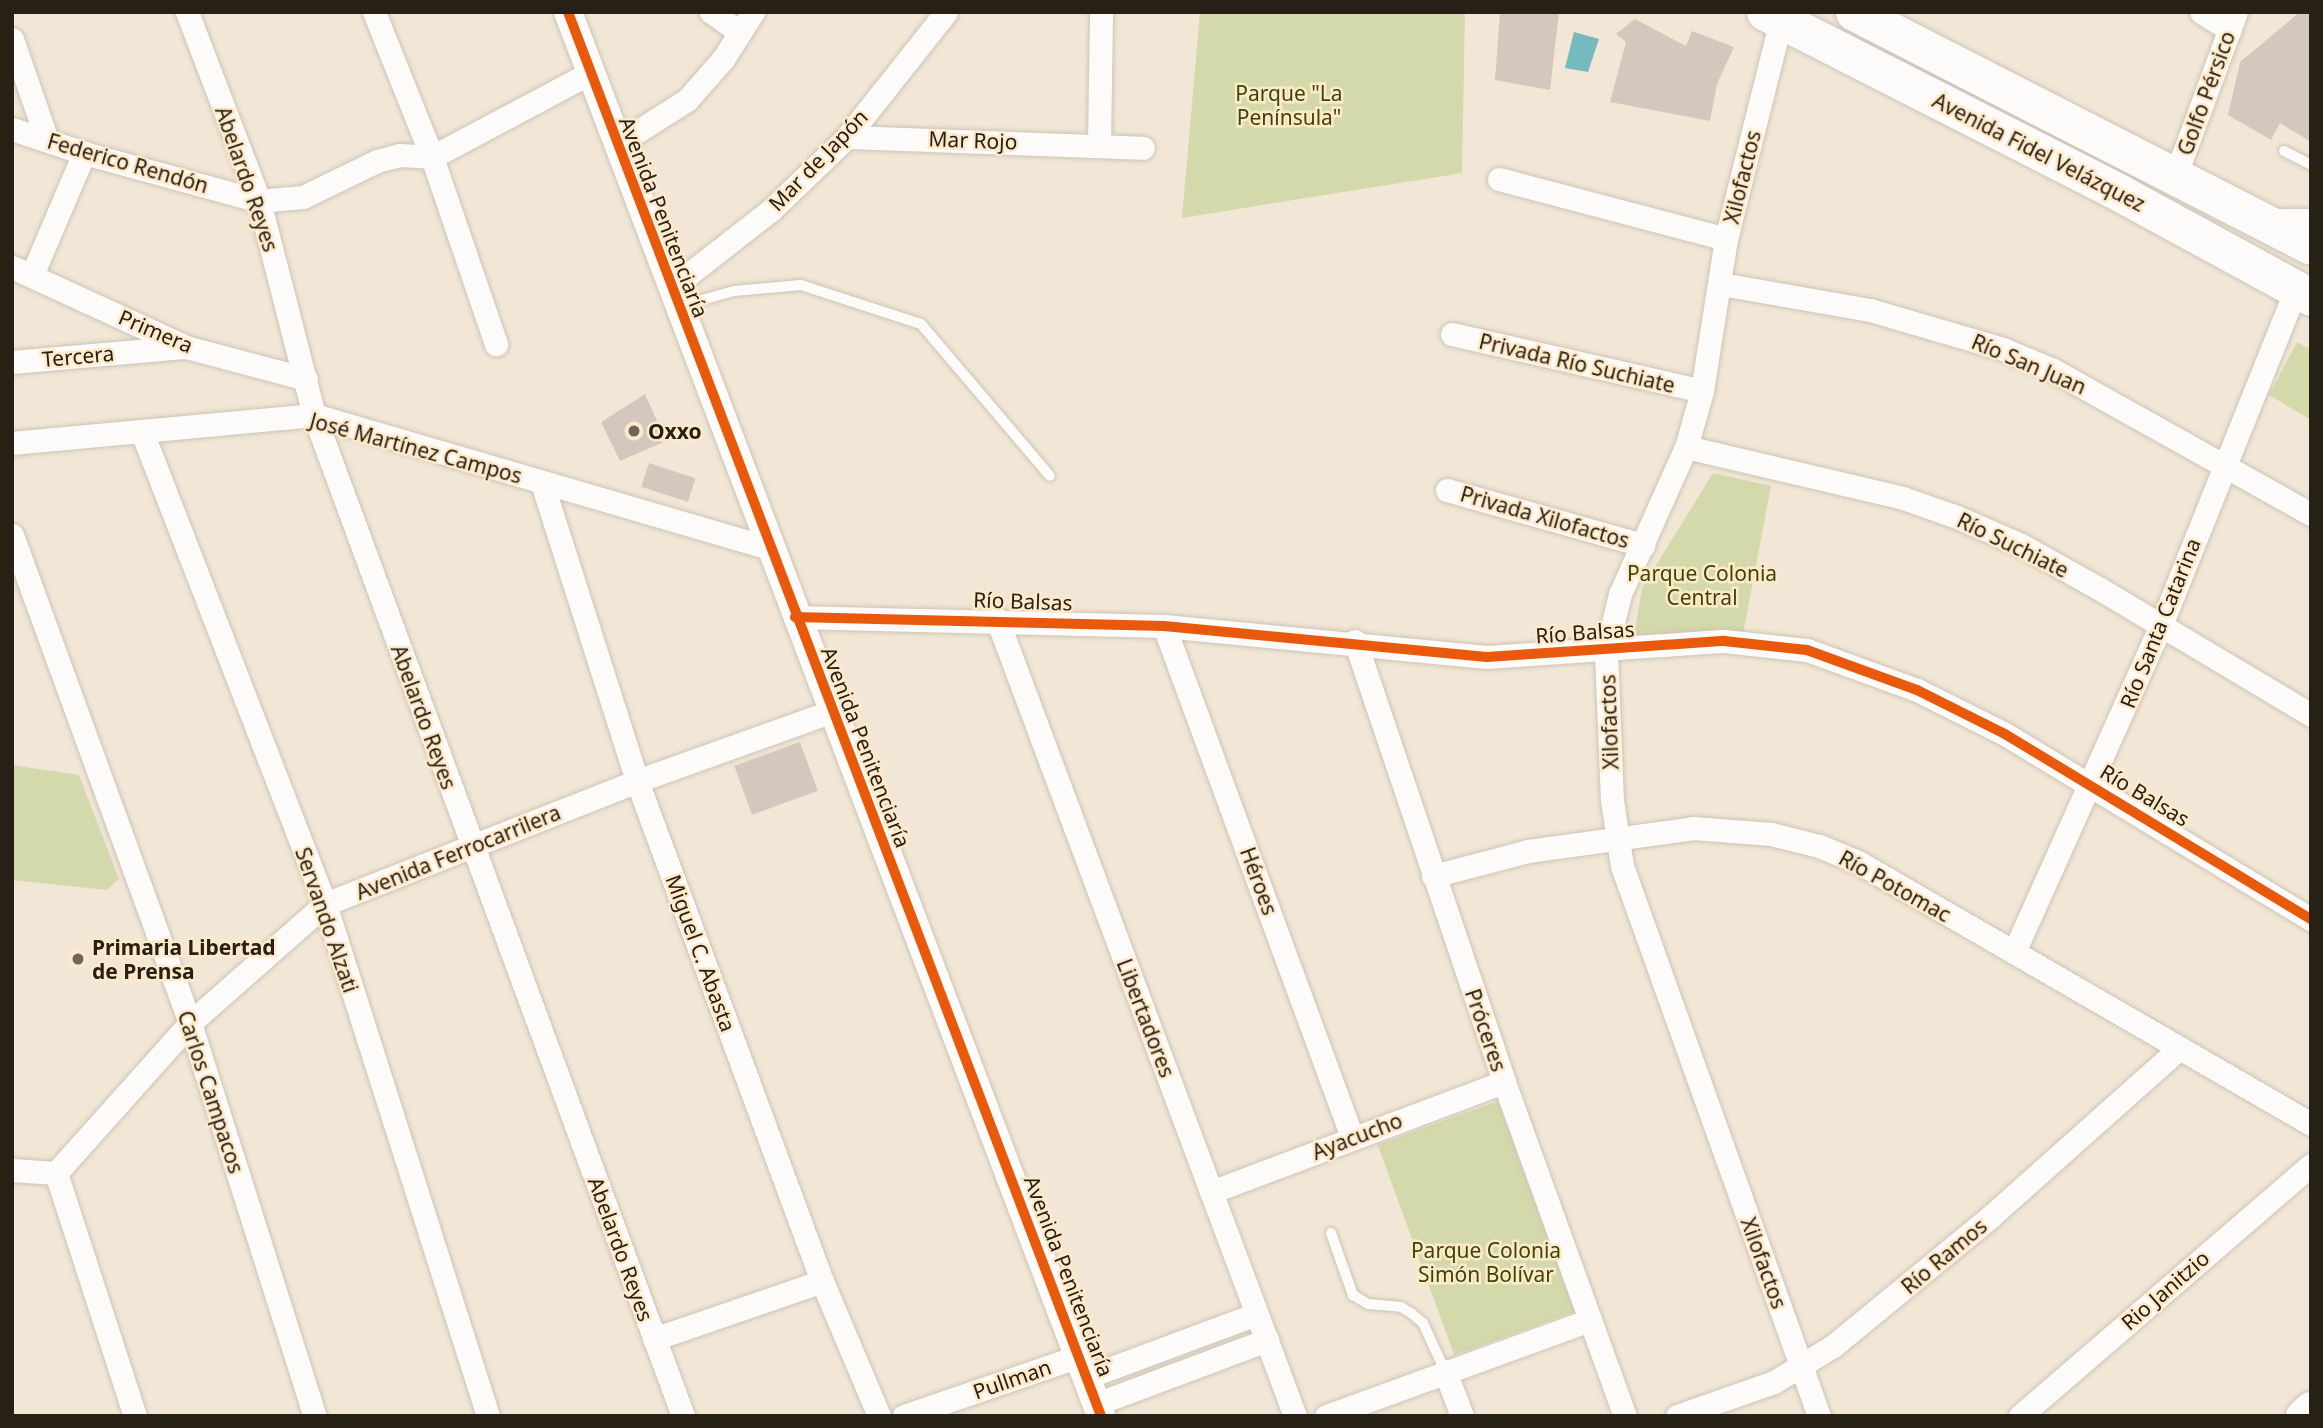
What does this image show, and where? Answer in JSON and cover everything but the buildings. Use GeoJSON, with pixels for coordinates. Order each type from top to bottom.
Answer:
{"type":"FeatureCollection","features":[{"type":"Feature","properties":{"kind":"highway","name":"Avenida Fidel Velázquez"},"geometry":{"type":"LineString","coordinates":[[1854,12],[2176,174],[2311,246]]}},
{"type":"Feature","properties":{"kind":"highway","name":"Avenida Fidel Velázquez"},"geometry":{"type":"LineString","coordinates":[[1773,16],[2120,193],[2303,293]]}},
{"type":"Feature","properties":{"kind":"main road"},"geometry":{"type":"LineString","coordinates":[[2302,1416],[2311,1408]]}},
{"type":"Feature","properties":{"kind":"street","name":"Abelardo Reyes"},"geometry":{"type":"LineString","coordinates":[[187,12],[259,201],[314,415],[683,1416]]}},
{"type":"Feature","properties":{"kind":"street"},"geometry":{"type":"LineString","coordinates":[[374,12],[432,157],[496,344]]}},
{"type":"Feature","properties":{"kind":"street"},"geometry":{"type":"LineString","coordinates":[[711,12],[740,32]]}},
{"type":"Feature","properties":{"kind":"street"},"geometry":{"type":"LineString","coordinates":[[616,145],[687,100],[753,12]]}},
{"type":"Feature","properties":{"kind":"street","name":"Mar de Japón"},"geometry":{"type":"LineString","coordinates":[[674,297],[772,209],[846,137],[946,12]]}},
{"type":"Feature","properties":{"kind":"street"},"geometry":{"type":"LineString","coordinates":[[1099,144],[1101,12]]}},
{"type":"Feature","properties":{"kind":"street"},"geometry":{"type":"LineString","coordinates":[[2201,12],[2233,21]]}},
{"type":"Feature","properties":{"kind":"street","name":"Avenida Penitenciaría"},"geometry":{"type":"LineString","coordinates":[[571,13],[616,145],[1099,1410]]}},
{"type":"Feature","properties":{"kind":"street","name":"Xilofactos"},"geometry":{"type":"LineString","coordinates":[[1773,16],[1726,239],[1702,391],[1686,447],[1620,594],[1606,652],[1615,839],[1819,1416]]}},
{"type":"Feature","properties":{"kind":"street","name":"Golfo Pérsico"},"geometry":{"type":"LineString","coordinates":[[2176,174],[2233,21]]}},
{"type":"Feature","properties":{"kind":"street"},"geometry":{"type":"LineString","coordinates":[[12,39],[47,140]]}},
{"type":"Feature","properties":{"kind":"street","name":"Federico Rendón"},"geometry":{"type":"LineString","coordinates":[[12,129],[84,153],[259,201],[303,197],[388,158],[432,157],[590,72]]}},
{"type":"Feature","properties":{"kind":"street","name":"Mar Rojo"},"geometry":{"type":"LineString","coordinates":[[846,137],[1099,144],[1143,148]]}},
{"type":"Feature","properties":{"kind":"street"},"geometry":{"type":"LineString","coordinates":[[22,271],[84,153]]}},
{"type":"Feature","properties":{"kind":"street"},"geometry":{"type":"LineString","coordinates":[[1499,179],[1726,239]]}},
{"type":"Feature","properties":{"kind":"street"},"geometry":{"type":"LineString","coordinates":[[2271,223],[2311,223]]}},
{"type":"Feature","properties":{"kind":"street","name":"Primera"},"geometry":{"type":"LineString","coordinates":[[22,271],[186,347],[306,379]]}},
{"type":"Feature","properties":{"kind":"street","name":"Río San Juan"},"geometry":{"type":"LineString","coordinates":[[1721,284],[1870,310],[2003,349],[2053,370],[2311,514]]}},
{"type":"Feature","properties":{"kind":"street","name":"Río Santa Catarina"},"geometry":{"type":"LineString","coordinates":[[2014,952],[2092,785],[2161,625],[2225,464],[2303,293]]}},
{"type":"Feature","properties":{"kind":"street","name":"Privada Río Suchiate"},"geometry":{"type":"LineString","coordinates":[[1452,334],[1702,391]]}},
{"type":"Feature","properties":{"kind":"street","name":"Tercera"},"geometry":{"type":"LineString","coordinates":[[12,362],[186,347]]}},
{"type":"Feature","properties":{"kind":"street","name":"José Martínez Campos"},"geometry":{"type":"LineString","coordinates":[[12,443],[314,415],[770,548]]}},
{"type":"Feature","properties":{"kind":"street","name":"Servando Alzati"},"geometry":{"type":"LineString","coordinates":[[142,432],[324,904],[488,1416]]}},
{"type":"Feature","properties":{"kind":"street","name":"Río Suchiate"},"geometry":{"type":"LineString","coordinates":[[1686,447],[1903,498],[2021,545],[2311,715]]}},
{"type":"Feature","properties":{"kind":"street","name":"Miguel C. Abasta"},"geometry":{"type":"LineString","coordinates":[[542,483],[637,781],[822,1281],[879,1416]]}},
{"type":"Feature","properties":{"kind":"street","name":"Privada Xilofactos"},"geometry":{"type":"LineString","coordinates":[[1447,490],[1643,545]]}},
{"type":"Feature","properties":{"kind":"street","name":"Carlos Campacos"},"geometry":{"type":"LineString","coordinates":[[12,535],[190,1023],[315,1416]]}},
{"type":"Feature","properties":{"kind":"street","name":"Río Balsas"},"geometry":{"type":"LineString","coordinates":[[795,617],[997,619],[1164,626],[1355,641],[1436,656],[1606,652],[1724,641],[1807,650],[1917,690],[2092,785],[2311,919]]}},
{"type":"Feature","properties":{"kind":"street","name":"Libertadores"},"geometry":{"type":"LineString","coordinates":[[997,619],[1295,1416]]}},
{"type":"Feature","properties":{"kind":"street","name":"Héroes"},"geometry":{"type":"LineString","coordinates":[[1164,626],[1352,1137]]}},
{"type":"Feature","properties":{"kind":"street","name":"Próceres"},"geometry":{"type":"LineString","coordinates":[[1355,641],[1504,1082],[1625,1416]]}},
{"type":"Feature","properties":{"kind":"street","name":"Avenida Ferrocarrilera"},"geometry":{"type":"LineString","coordinates":[[56,1173],[190,1023],[324,904],[637,781],[832,712]]}},
{"type":"Feature","properties":{"kind":"street","name":"Río Potomac"},"geometry":{"type":"LineString","coordinates":[[1433,876],[1528,851],[1693,828],[1771,834],[1819,846],[1858,862],[2311,1124]]}},
{"type":"Feature","properties":{"kind":"street","name":"Río Ramos"},"geometry":{"type":"LineString","coordinates":[[1677,1416],[1774,1382],[1801,1368],[1867,1321],[2180,1048]]}},
{"type":"Feature","properties":{"kind":"street","name":"Ayacucho"},"geometry":{"type":"LineString","coordinates":[[1211,1192],[1504,1082]]}},
{"type":"Feature","properties":{"kind":"street","name":"Rio Janitzio"},"geometry":{"type":"LineString","coordinates":[[2020,1416],[2311,1165]]}},
{"type":"Feature","properties":{"kind":"street"},"geometry":{"type":"LineString","coordinates":[[12,1170],[56,1173],[135,1416]]}},
{"type":"Feature","properties":{"kind":"street"},"geometry":{"type":"LineString","coordinates":[[654,1339],[822,1281]]}},
{"type":"Feature","properties":{"kind":"street","name":"Pullman"},"geometry":{"type":"LineString","coordinates":[[904,1416],[1083,1367],[1256,1314]]}},
{"type":"Feature","properties":{"kind":"street"},"geometry":{"type":"LineString","coordinates":[[1326,1416],[1590,1320]]}},
{"type":"Feature","properties":{"kind":"street"},"geometry":{"type":"LineString","coordinates":[[1099,1410],[1267,1340]]}},
{"type":"Feature","properties":{"kind":"street"},"geometry":{"type":"LineString","coordinates":[[1445,1371],[1462,1416]]}},
{"type":"Feature","properties":{"kind":"lane"},"geometry":{"type":"LineString","coordinates":[[2284,150],[2311,165]]}},
{"type":"Feature","properties":{"kind":"lane"},"geometry":{"type":"LineString","coordinates":[[674,297],[801,285],[921,324],[1050,476]]}},
{"type":"Feature","properties":{"kind":"lane"},"geometry":{"type":"LineString","coordinates":[[1331,1233],[1353,1294],[1368,1304],[1401,1307],[1423,1323],[1445,1371]]}},
{"type":"Feature","properties":{"kind":"green space","name":"Parque \"La Península\""},"geometry":{"type":"Polygon","coordinates":[[[1200,12],[1465,12],[1462,173],[1182,218],[1200,12]]]}},
{"type":"Feature","properties":{"kind":"green space"},"geometry":{"type":"Polygon","coordinates":[[[2297,342],[2311,350],[2311,420],[2269,395],[2297,342]]]}},
{"type":"Feature","properties":{"kind":"green space","name":"Parque Colonia Central"},"geometry":{"type":"Polygon","coordinates":[[[1713,473],[1771,486],[1743,634],[1634,636],[1642,588],[1713,473]]]}},
{"type":"Feature","properties":{"kind":"green space"},"geometry":{"type":"Polygon","coordinates":[[[12,765],[79,775],[119,879],[107,890],[12,880],[12,765]]]}},
{"type":"Feature","properties":{"kind":"green space","name":"Parque Colonia Simón Bolívar"},"geometry":{"type":"Polygon","coordinates":[[[1498,1101],[1575,1311],[1454,1355],[1378,1145],[1498,1101]]]}},
{"type":"Feature","properties":{"kind":"water"},"geometry":{"type":"Polygon","coordinates":[[[1574,32],[1599,39],[1588,72],[1565,68],[1574,32]]]}},
{"type":"Feature","properties":{"kind":"cycle path"},"geometry":{"type":"LineString","coordinates":[[568,12],[1101,1416]]}},
{"type":"Feature","properties":{"kind":"cycle path"},"geometry":{"type":"LineString","coordinates":[[795,617],[1164,626],[1487,657],[1724,641],[1807,650],[1917,690],[2005,734],[2311,919]]}},
{"type":"Feature","properties":{"kind":"place","name":"Oxxo"},"geometry":{"type":"Point","coordinates":[634,431]}},
{"type":"Feature","properties":{"kind":"place","name":"Primaria Libertad de Prensa"},"geometry":{"type":"Point","coordinates":[78,959]}}]}
